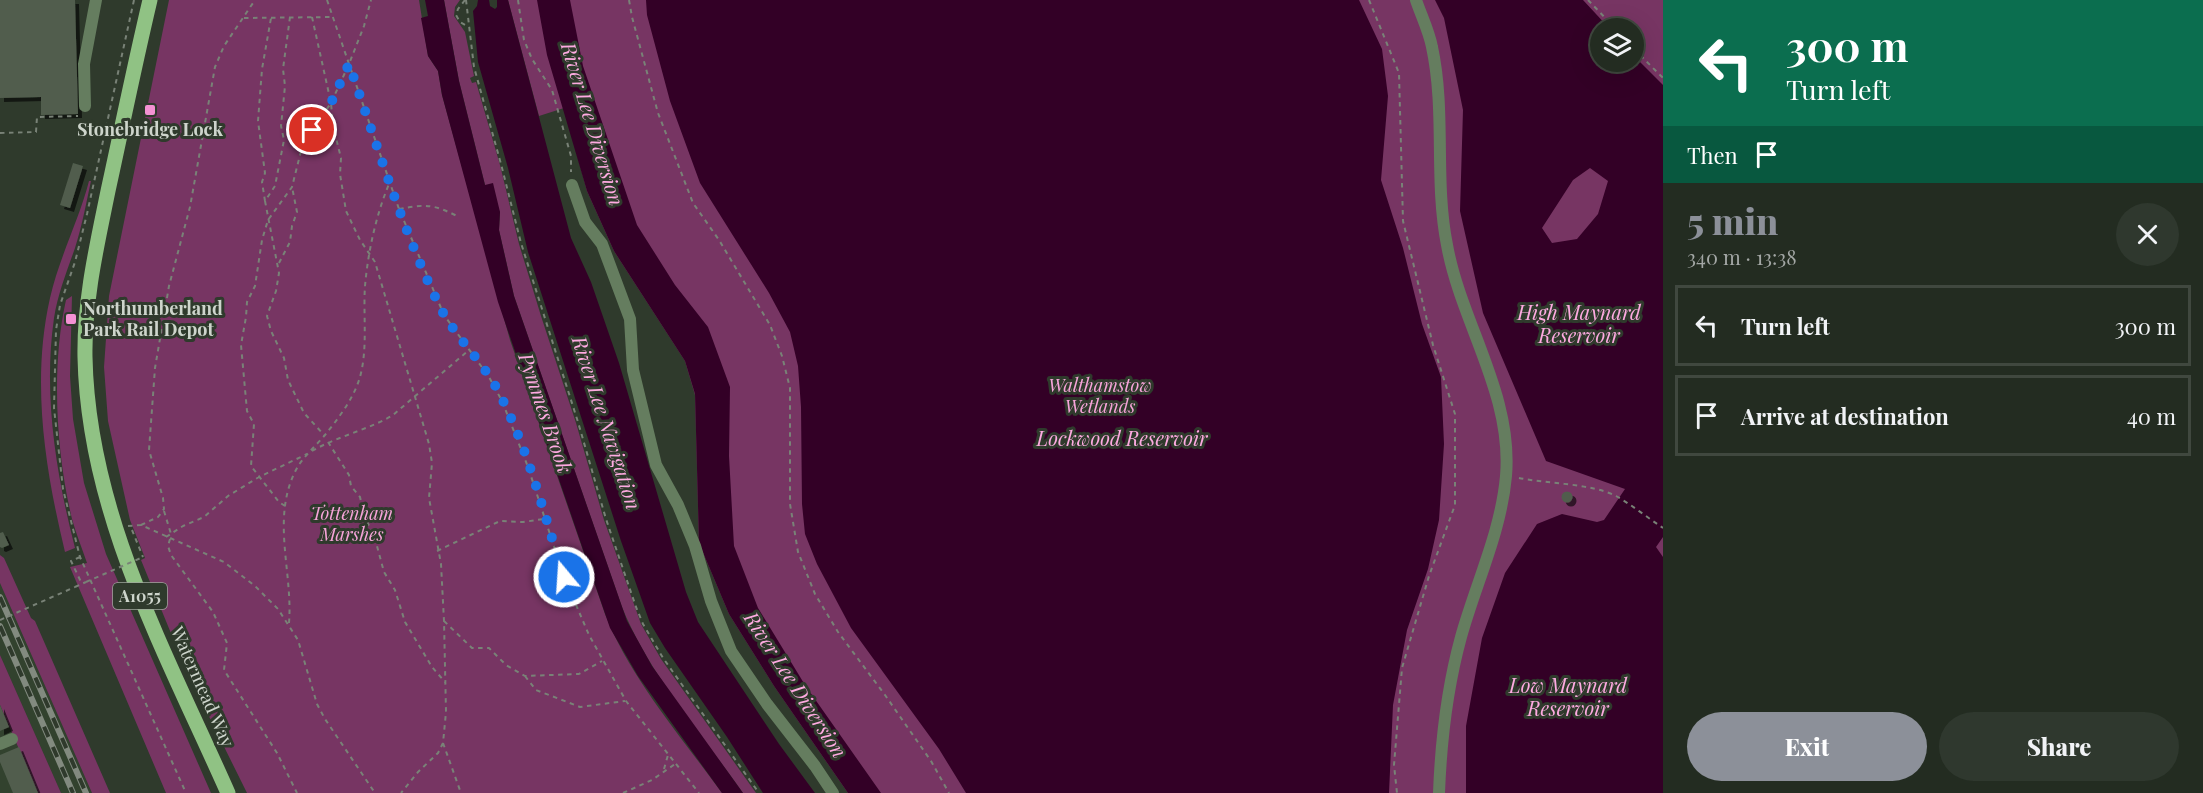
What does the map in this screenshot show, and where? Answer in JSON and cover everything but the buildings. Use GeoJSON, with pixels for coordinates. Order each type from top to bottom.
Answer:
{"type":"FeatureCollection","features":[{"type":"Feature","properties":{"kind":"main road","name":"Watermead Way"},"geometry":{"type":"LineString","coordinates":[[150,0],[98,240],[86,316],[85,355],[90,424],[102,488],[115,530],[147,611],[228,793]]}},
{"type":"Feature","properties":{"kind":"lane"},"geometry":{"type":"LineString","coordinates":[[85,105],[84,64],[96,0]]}},
{"type":"Feature","properties":{"kind":"lane"},"geometry":{"type":"LineString","coordinates":[[1416,0],[1432,46],[1438,92],[1446,245],[1460,294],[1496,393],[1507,438],[1506,476],[1490,550],[1461,636],[1446,701],[1441,742],[1439,793]]}},
{"type":"Feature","properties":{"kind":"lane"},"geometry":{"type":"LineString","coordinates":[[572,185],[585,222],[602,244],[630,319],[633,370],[656,465],[678,505],[695,546],[711,601],[731,651],[833,793]]}},
{"type":"Feature","properties":{"kind":"lane"},"geometry":{"type":"LineString","coordinates":[[0,744],[12,739]]}},
{"type":"Feature","properties":{"kind":"path"},"geometry":{"type":"LineString","coordinates":[[134,0],[75,262],[60,305],[56,330],[54,408],[63,489],[80,556],[186,793]]}},
{"type":"Feature","properties":{"kind":"path"},"geometry":{"type":"LineString","coordinates":[[171,534],[149,450],[159,339],[169,286],[190,207],[215,67],[224,46],[255,0]]}},
{"type":"Feature","properties":{"kind":"path"},"geometry":{"type":"LineString","coordinates":[[327,0],[399,209],[437,302],[453,329],[489,377],[502,401],[521,446],[570,591],[602,661],[626,701],[699,793]]}},
{"type":"Feature","properties":{"kind":"path"},"geometry":{"type":"LineString","coordinates":[[285,506],[279,502],[251,466],[254,423],[247,411],[241,345],[247,302],[255,286],[262,240],[268,220],[292,186],[303,143],[331,103],[364,26],[371,0]]}},
{"type":"Feature","properties":{"kind":"path"},"geometry":{"type":"LineString","coordinates":[[465,0],[456,15],[460,22],[469,27]]}},
{"type":"Feature","properties":{"kind":"path"},"geometry":{"type":"LineString","coordinates":[[465,0],[474,67],[499,153],[521,243],[606,519],[636,607],[663,658],[759,793]]}},
{"type":"Feature","properties":{"kind":"path"},"geometry":{"type":"LineString","coordinates":[[518,0],[524,40],[532,59],[552,90],[571,156],[572,185]]}},
{"type":"Feature","properties":{"kind":"path"},"geometry":{"type":"LineString","coordinates":[[629,0],[658,113],[693,203],[719,240],[770,325],[782,356],[790,388],[790,504],[798,552],[815,594],[838,632],[918,742],[949,793]]}},
{"type":"Feature","properties":{"kind":"path"},"geometry":{"type":"LineString","coordinates":[[1369,0],[1399,73],[1403,221],[1433,345],[1455,414],[1455,505],[1429,576],[1402,668],[1394,765],[1397,793]]}},
{"type":"Feature","properties":{"kind":"path"},"geometry":{"type":"LineString","coordinates":[[1588,0],[1605,18]]}},
{"type":"Feature","properties":{"kind":"path"},"geometry":{"type":"LineString","coordinates":[[265,201],[274,186],[284,140],[280,126],[285,86],[283,69],[290,17]]}},
{"type":"Feature","properties":{"kind":"path"},"geometry":{"type":"LineString","coordinates":[[312,17],[341,158],[340,174],[346,211],[360,240],[375,262],[429,444],[432,463],[429,498],[441,564],[444,621],[443,743],[461,793]]}},
{"type":"Feature","properties":{"kind":"path"},"geometry":{"type":"LineString","coordinates":[[244,18],[333,17]]}},
{"type":"Feature","properties":{"kind":"path"},"geometry":{"type":"LineString","coordinates":[[272,18],[262,69],[258,121],[265,173],[262,182],[279,273],[276,291],[267,316],[271,331],[285,358],[288,380],[304,413],[325,436]]}},
{"type":"Feature","properties":{"kind":"path"},"geometry":{"type":"LineString","coordinates":[[1644,59],[1663,78]]}},
{"type":"Feature","properties":{"kind":"path"},"geometry":{"type":"LineString","coordinates":[[0,133],[36,132],[37,117],[82,115],[85,105]]}},
{"type":"Feature","properties":{"kind":"path"},"geometry":{"type":"LineString","coordinates":[[288,623],[290,607],[285,560],[285,506],[294,475],[308,453],[325,436],[354,394],[360,378],[363,364],[365,286],[369,253],[390,183]]}},
{"type":"Feature","properties":{"kind":"path"},"geometry":{"type":"LineString","coordinates":[[278,265],[290,242],[297,212],[292,186]]}},
{"type":"Feature","properties":{"kind":"path"},"geometry":{"type":"LineString","coordinates":[[399,209],[425,204],[439,207],[457,216]]}},
{"type":"Feature","properties":{"kind":"path"},"geometry":{"type":"LineString","coordinates":[[166,537],[183,526],[204,517],[228,496],[259,477],[328,442],[380,423],[393,415],[469,350]]}},
{"type":"Feature","properties":{"kind":"path"},"geometry":{"type":"LineString","coordinates":[[328,442],[349,475],[351,486],[360,498],[365,518],[374,535],[384,572],[395,590],[405,622],[432,667],[445,682]]}},
{"type":"Feature","properties":{"kind":"path"},"geometry":{"type":"LineString","coordinates":[[1506,476],[1546,484],[1572,484],[1615,496],[1663,528]]}},
{"type":"Feature","properties":{"kind":"path"},"geometry":{"type":"LineString","coordinates":[[115,530],[130,525],[141,525],[158,517],[164,510]]}},
{"type":"Feature","properties":{"kind":"path"},"geometry":{"type":"LineString","coordinates":[[437,550],[500,521],[523,522],[545,519]]}},
{"type":"Feature","properties":{"kind":"path"},"geometry":{"type":"LineString","coordinates":[[141,525],[224,562],[267,596],[288,623],[302,649],[320,710],[333,733],[367,778],[375,793]]}},
{"type":"Feature","properties":{"kind":"path"},"geometry":{"type":"LineString","coordinates":[[0,620],[143,558],[132,528]]}},
{"type":"Feature","properties":{"kind":"path"},"geometry":{"type":"LineString","coordinates":[[171,539],[168,546],[171,555],[213,612],[227,643],[224,670],[277,753],[297,793]]}},
{"type":"Feature","properties":{"kind":"path"},"geometry":{"type":"LineString","coordinates":[[80,556],[72,562],[82,584]]}},
{"type":"Feature","properties":{"kind":"path"},"geometry":{"type":"LineString","coordinates":[[444,621],[472,648],[489,648],[506,665],[525,676],[536,690],[580,707],[626,701]]}},
{"type":"Feature","properties":{"kind":"path"},"geometry":{"type":"LineString","coordinates":[[525,676],[579,674],[602,661]]}},
{"type":"Feature","properties":{"kind":"path"},"geometry":{"type":"LineString","coordinates":[[401,793],[438,753],[443,743]]}},
{"type":"Feature","properties":{"kind":"path"},"geometry":{"type":"LineString","coordinates":[[663,772],[668,754]]}},
{"type":"Feature","properties":{"kind":"path"},"geometry":{"type":"LineString","coordinates":[[623,793],[647,783],[676,764]]}},
{"type":"Feature","properties":{"kind":"shaded area"},"geometry":{"type":"Polygon","coordinates":[[[0,583],[92,793],[61,793],[0,655],[0,583]]]}},
{"type":"Feature","properties":{"kind":"shaded area"},"geometry":{"type":"Polygon","coordinates":[[[0,705],[19,747],[38,793],[0,793],[0,705]]]}},
{"type":"Feature","properties":{"kind":"green space","name":"Tottenham Marshes"},"geometry":{"type":"Polygon","coordinates":[[[169,0],[419,0],[428,56],[438,71],[442,95],[510,340],[605,614],[615,637],[642,683],[722,793],[247,793],[186,670],[141,560],[145,558],[130,520],[108,421],[104,367],[109,296],[169,0]]]}},
{"type":"Feature","properties":{"kind":"green space"},"geometry":{"type":"Polygon","coordinates":[[[444,0],[460,0],[455,7],[454,16],[465,32],[474,76],[470,78],[472,83],[476,82],[500,165],[519,244],[604,520],[641,624],[661,659],[756,793],[743,793],[694,726],[646,655],[622,607],[514,296],[499,230],[500,212],[485,185],[459,81],[444,0]]]}},
{"type":"Feature","properties":{"kind":"green space","name":"Lockwood Reservoir"},"geometry":{"type":"Polygon","coordinates":[[[508,0],[1663,0],[1663,793],[848,793],[774,686],[729,614],[699,543],[695,395],[685,361],[614,251],[587,191],[564,108],[539,116],[508,0]]]}},
{"type":"Feature","properties":{"kind":"green space"},"geometry":{"type":"Polygon","coordinates":[[[89,181],[91,181],[80,231],[60,291],[51,347],[53,434],[62,492],[75,548],[65,552],[46,457],[41,393],[44,330],[54,283],[89,181]]]}},
{"type":"Feature","properties":{"kind":"green space"},"geometry":{"type":"Polygon","coordinates":[[[72,296],[70,376],[73,419],[84,483],[106,554],[211,793],[166,793],[70,567],[87,563],[74,525],[67,493],[57,410],[61,326],[66,300],[72,296]]]}},
{"type":"Feature","properties":{"kind":"green space"},"geometry":{"type":"Polygon","coordinates":[[[0,555],[4,558],[31,618],[35,621],[110,793],[92,793],[0,583],[0,555]]]}},
{"type":"Feature","properties":{"kind":"green space"},"geometry":{"type":"Polygon","coordinates":[[[0,655],[61,793],[38,793],[0,705],[0,655]]]}},
{"type":"Feature","properties":{"kind":"water","name":"Pymmes Brook"},"geometry":{"type":"Polygon","coordinates":[[[425,0],[444,0],[459,81],[485,185],[493,183],[500,212],[499,230],[514,296],[627,621],[652,666],[743,793],[722,793],[638,676],[610,628],[498,302],[442,95],[438,71],[428,56],[421,18],[428,16],[425,0]]]}},
{"type":"Feature","properties":{"kind":"water","name":"River Lee Navigation"},"geometry":{"type":"Polygon","coordinates":[[[478,0],[489,0],[490,6],[495,9],[497,0],[508,0],[571,238],[591,282],[619,363],[686,592],[698,622],[779,744],[815,793],[763,793],[650,623],[621,541],[528,252],[508,168],[478,62],[473,11],[478,0]]]}},
{"type":"Feature","properties":{"kind":"water","name":"River Lee Diversion"},"geometry":{"type":"Polygon","coordinates":[[[537,0],[570,0],[583,66],[637,225],[675,285],[708,327],[730,387],[729,456],[734,546],[758,608],[805,685],[881,793],[848,793],[774,686],[729,614],[699,543],[695,394],[685,361],[614,251],[587,191],[547,55],[537,0]]]}},
{"type":"Feature","properties":{"kind":"water","name":"Lockwood Reservoir"},"geometry":{"type":"Polygon","coordinates":[[[646,0],[1359,0],[1382,49],[1388,96],[1381,180],[1403,248],[1422,324],[1441,377],[1444,444],[1439,520],[1428,569],[1407,630],[1393,705],[1389,793],[966,793],[939,749],[851,628],[817,564],[805,534],[798,366],[790,332],[769,293],[700,183],[670,101],[647,15],[646,0]]]}},
{"type":"Feature","properties":{"kind":"water","name":"High Maynard Reservoir"},"geometry":{"type":"Polygon","coordinates":[[[1435,0],[1583,0],[1600,18],[1590,18],[1590,72],[1644,72],[1644,66],[1663,85],[1663,537],[1656,547],[1663,557],[1663,793],[1466,793],[1466,726],[1482,638],[1505,573],[1537,524],[1562,514],[1597,522],[1604,520],[1625,489],[1546,461],[1483,313],[1460,211],[1463,110],[1444,18],[1435,0]],[[1590,168],[1573,180],[1542,228],[1552,243],[1577,239],[1598,214],[1608,181],[1590,168]]]}},
{"type":"Feature","properties":{"kind":"railway"},"geometry":{"type":"LineString","coordinates":[[0,597],[86,793]]}},
{"type":"Feature","properties":{"kind":"railway"},"geometry":{"type":"LineString","coordinates":[[0,626],[73,793]]}},
{"type":"Feature","properties":{"kind":"place","name":"Stonebridge Lock"},"geometry":{"type":"Point","coordinates":[150,110]}},
{"type":"Feature","properties":{"kind":"place","name":"Northumberland Park Rail Depot"},"geometry":{"type":"Point","coordinates":[71,319]}},
{"type":"Feature","properties":{"kind":"route"},"geometry":{"type":"LineString","coordinates":[[312,130],[331,103],[349,64],[399,209],[437,302],[458,336],[496,388],[511,420],[564,577]]}},
{"type":"Feature","properties":{"kind":"park label","name":"Walthamstow Wetlands"},"geometry":{"type":"Point","coordinates":[1100,396]}},
{"type":"Feature","properties":{"kind":"water label","name":"Low Maynard Reservoir"},"geometry":{"type":"Point","coordinates":[1568,698]}}]}
